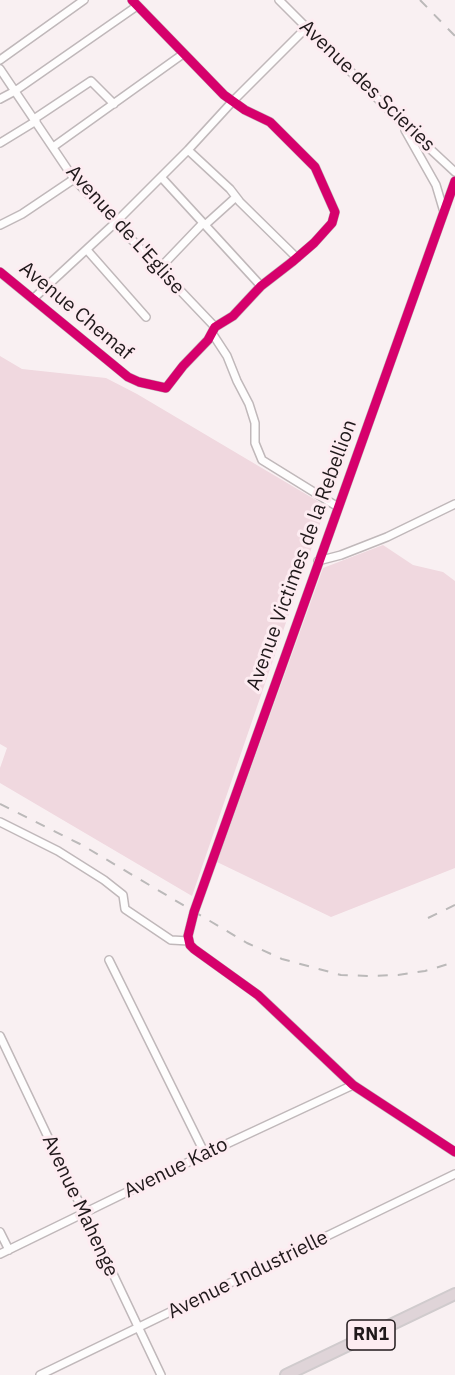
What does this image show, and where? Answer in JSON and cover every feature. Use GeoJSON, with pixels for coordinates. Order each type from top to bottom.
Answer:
{"type":"FeatureCollection","features":[{"type":"Feature","properties":{"kind":"highway","name":"RN1"},"geometry":{"type":"LineString","coordinates":[[286,1375],[455,1294]]}},
{"type":"Feature","properties":{"kind":"street"},"geometry":{"type":"LineString","coordinates":[[0,60],[84,0]]}},
{"type":"Feature","properties":{"kind":"street","name":"Avenue des Scieries"},"geometry":{"type":"LineString","coordinates":[[279,0],[399,120],[455,172]]}},
{"type":"Feature","properties":{"kind":"street"},"geometry":{"type":"LineString","coordinates":[[0,99],[15,91],[135,3],[232,102]]}},
{"type":"Feature","properties":{"kind":"street"},"geometry":{"type":"LineString","coordinates":[[34,298],[115,223],[306,28]]}},
{"type":"Feature","properties":{"kind":"street"},"geometry":{"type":"LineString","coordinates":[[53,147],[183,54]]}},
{"type":"Feature","properties":{"kind":"street","name":"Avenue de L'Eglise"},"geometry":{"type":"LineString","coordinates":[[0,69],[74,179],[214,330],[249,404],[255,423],[255,443],[259,456],[268,465],[338,507]]}},
{"type":"Feature","properties":{"kind":"street"},"geometry":{"type":"LineString","coordinates":[[0,143],[91,81],[114,104]]}},
{"type":"Feature","properties":{"kind":"street","name":"Avenue Chemaf"},"geometry":{"type":"LineString","coordinates":[[0,272],[128,377],[165,388],[214,330],[233,316],[261,286],[314,243],[334,218],[335,212],[315,167],[270,122],[232,102]]}},
{"type":"Feature","properties":{"kind":"street"},"geometry":{"type":"LineString","coordinates":[[399,120],[436,185],[444,214]]}},
{"type":"Feature","properties":{"kind":"street"},"geometry":{"type":"LineString","coordinates":[[188,150],[230,189],[297,258]]}},
{"type":"Feature","properties":{"kind":"street"},"geometry":{"type":"LineString","coordinates":[[161,177],[261,286]]}},
{"type":"Feature","properties":{"kind":"street"},"geometry":{"type":"LineString","coordinates":[[0,225],[22,214],[74,179]]}},
{"type":"Feature","properties":{"kind":"street","name":"Avenue Victimes de la Rebellion"},"geometry":{"type":"LineString","coordinates":[[189,941],[188,932],[194,912],[455,181]]}},
{"type":"Feature","properties":{"kind":"street"},"geometry":{"type":"LineString","coordinates":[[159,269],[204,224],[236,197]]}},
{"type":"Feature","properties":{"kind":"street"},"geometry":{"type":"LineString","coordinates":[[87,250],[146,317]]}},
{"type":"Feature","properties":{"kind":"street"},"geometry":{"type":"LineString","coordinates":[[318,561],[341,555],[387,537],[455,504]]}},
{"type":"Feature","properties":{"kind":"street"},"geometry":{"type":"LineString","coordinates":[[0,822],[58,851],[104,880],[123,895],[127,911],[171,940],[189,941],[198,952],[258,995],[353,1085],[455,1152]]}},
{"type":"Feature","properties":{"kind":"street"},"geometry":{"type":"LineString","coordinates":[[109,960],[205,1154]]}},
{"type":"Feature","properties":{"kind":"street","name":"Avenue Mahenge"},"geometry":{"type":"LineString","coordinates":[[0,1036],[161,1375]]}},
{"type":"Feature","properties":{"kind":"street","name":"Avenue Kato"},"geometry":{"type":"LineString","coordinates":[[0,1254],[353,1085]]}},
{"type":"Feature","properties":{"kind":"street","name":"Avenue Industrielle"},"geometry":{"type":"LineString","coordinates":[[40,1375],[455,1174]]}},
{"type":"Feature","properties":{"kind":"street"},"geometry":{"type":"LineString","coordinates":[[0,1232],[9,1250]]}},
{"type":"Feature","properties":{"kind":"shaded area"},"geometry":{"type":"Polygon","coordinates":[[[0,356],[22,369],[106,378],[326,506],[192,896],[0,783],[0,768],[7,748],[0,744],[0,356]]]}},
{"type":"Feature","properties":{"kind":"shaded area"},"geometry":{"type":"Polygon","coordinates":[[[383,545],[413,565],[443,572],[455,581],[455,868],[331,917],[217,862],[323,568],[383,545]]]}},
{"type":"Feature","properties":{"kind":"railway"},"geometry":{"type":"LineString","coordinates":[[420,0],[455,36]]}},
{"type":"Feature","properties":{"kind":"railway"},"geometry":{"type":"LineString","coordinates":[[0,804],[82,845],[247,943],[282,959],[341,975],[370,976],[425,971],[455,962]]}},
{"type":"Feature","properties":{"kind":"railway"},"geometry":{"type":"LineString","coordinates":[[428,918],[455,905]]}},
{"type":"Feature","properties":{"kind":"cycle path"},"geometry":{"type":"LineString","coordinates":[[0,272],[128,377],[166,388],[208,340],[215,327],[233,316],[261,286],[314,243],[332,223],[335,212],[315,167],[270,122],[245,110],[224,95],[132,0]]}},
{"type":"Feature","properties":{"kind":"cycle path"},"geometry":{"type":"LineString","coordinates":[[455,181],[194,912],[188,936],[190,945],[194,949],[258,995],[353,1085],[455,1152]]}}]}
